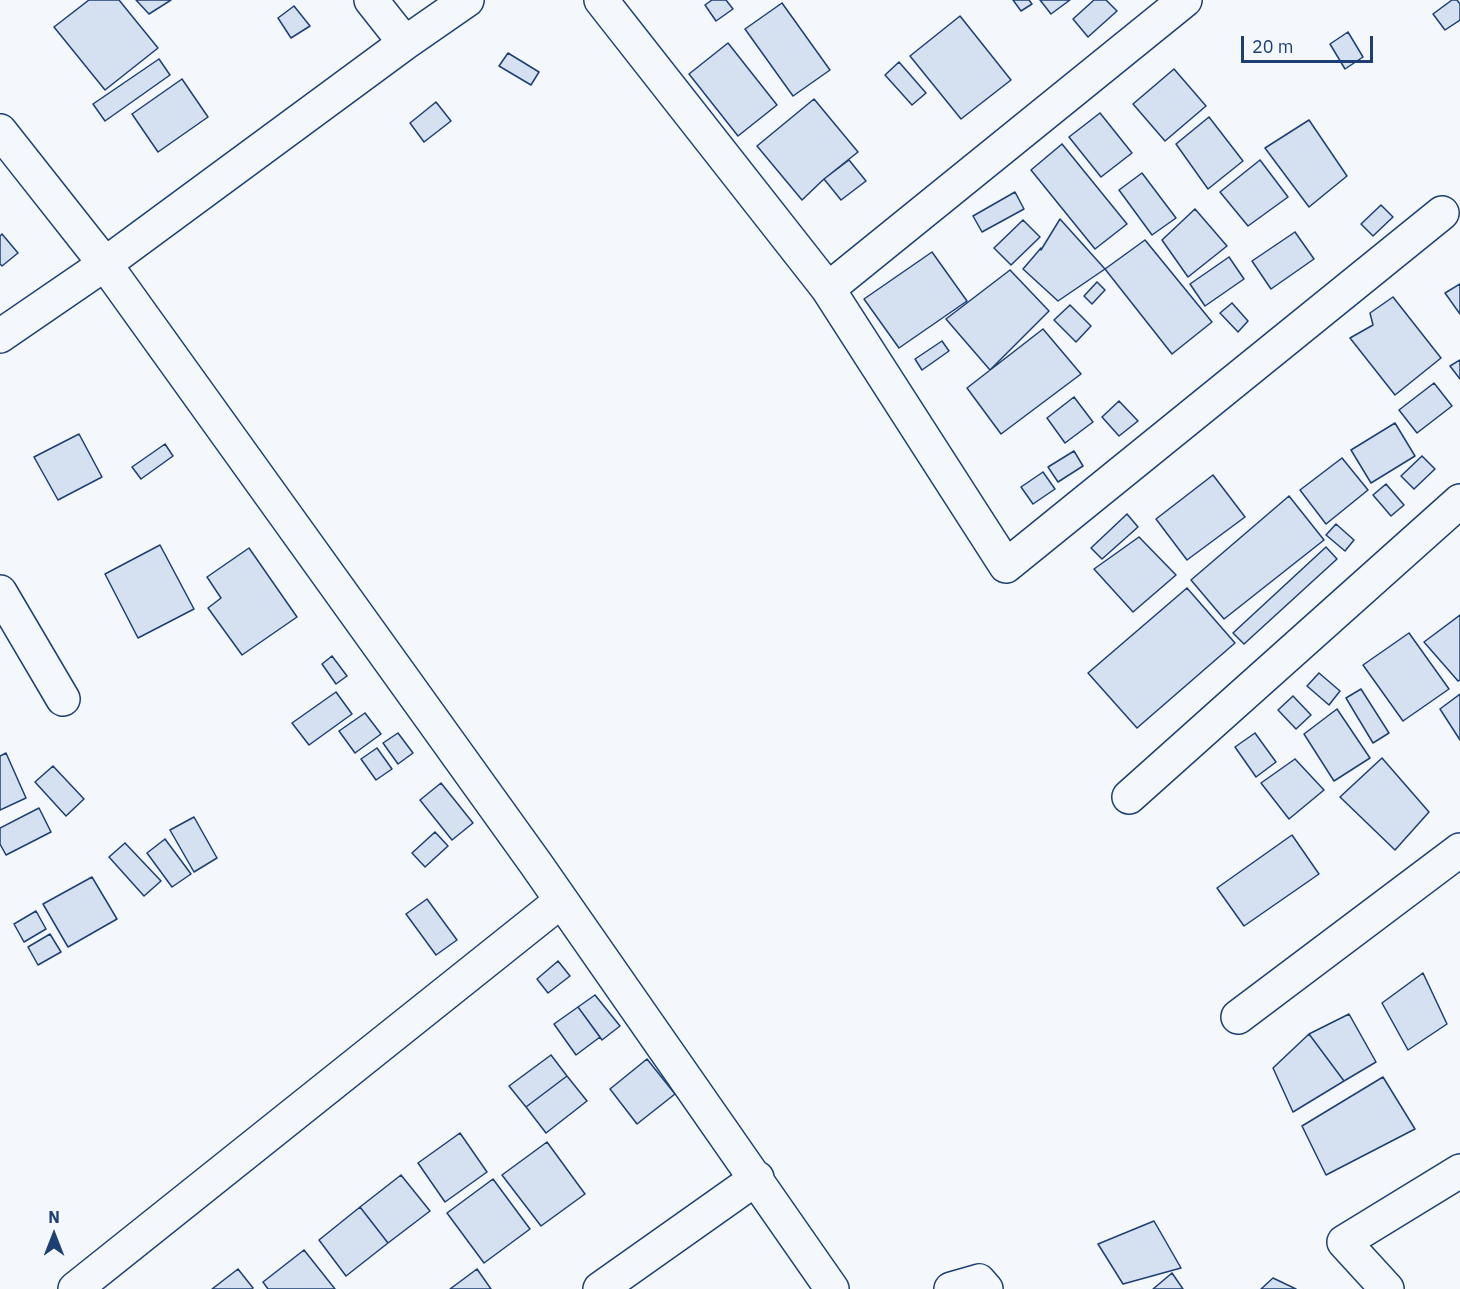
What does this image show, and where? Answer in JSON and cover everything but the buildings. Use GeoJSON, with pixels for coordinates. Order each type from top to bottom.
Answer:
{"type":"FeatureCollection","features":[{"type":"Feature","properties":{"kind":"street"},"geometry":{"type":"LineString","coordinates":[[371,0],[405,43]]}},
{"type":"Feature","properties":{"kind":"street"},"geometry":{"type":"LineString","coordinates":[[0,336],[105,264],[405,43],[468,0]]}},
{"type":"Feature","properties":{"kind":"street"},"geometry":{"type":"LineString","coordinates":[[601,0],[828,289],[1006,566],[1442,213]]}},
{"type":"Feature","properties":{"kind":"street"},"geometry":{"type":"LineString","coordinates":[[828,289],[1185,0]]}},
{"type":"Feature","properties":{"kind":"street"},"geometry":{"type":"LineString","coordinates":[[0,131],[105,264],[561,901],[757,1178],[832,1289]]}},
{"type":"Feature","properties":{"kind":"street"},"geometry":{"type":"LineString","coordinates":[[1130,797],[1460,501]]}},
{"type":"Feature","properties":{"kind":"street"},"geometry":{"type":"LineString","coordinates":[[0,592],[63,699]]}},
{"type":"Feature","properties":{"kind":"street"},"geometry":{"type":"LineString","coordinates":[[1238,1017],[1460,850]]}},
{"type":"Feature","properties":{"kind":"street"},"geometry":{"type":"LineString","coordinates":[[75,1289],[561,901]]}},
{"type":"Feature","properties":{"kind":"street"},"geometry":{"type":"LineString","coordinates":[[1387,1289],[1344,1242],[1460,1171]]}},
{"type":"Feature","properties":{"kind":"street"},"geometry":{"type":"LineString","coordinates":[[600,1289],[757,1178]]}},
{"type":"Feature","properties":{"kind":"street"},"geometry":{"type":"LineString","coordinates":[[951,1289],[979,1281],[986,1289]]}}]}
